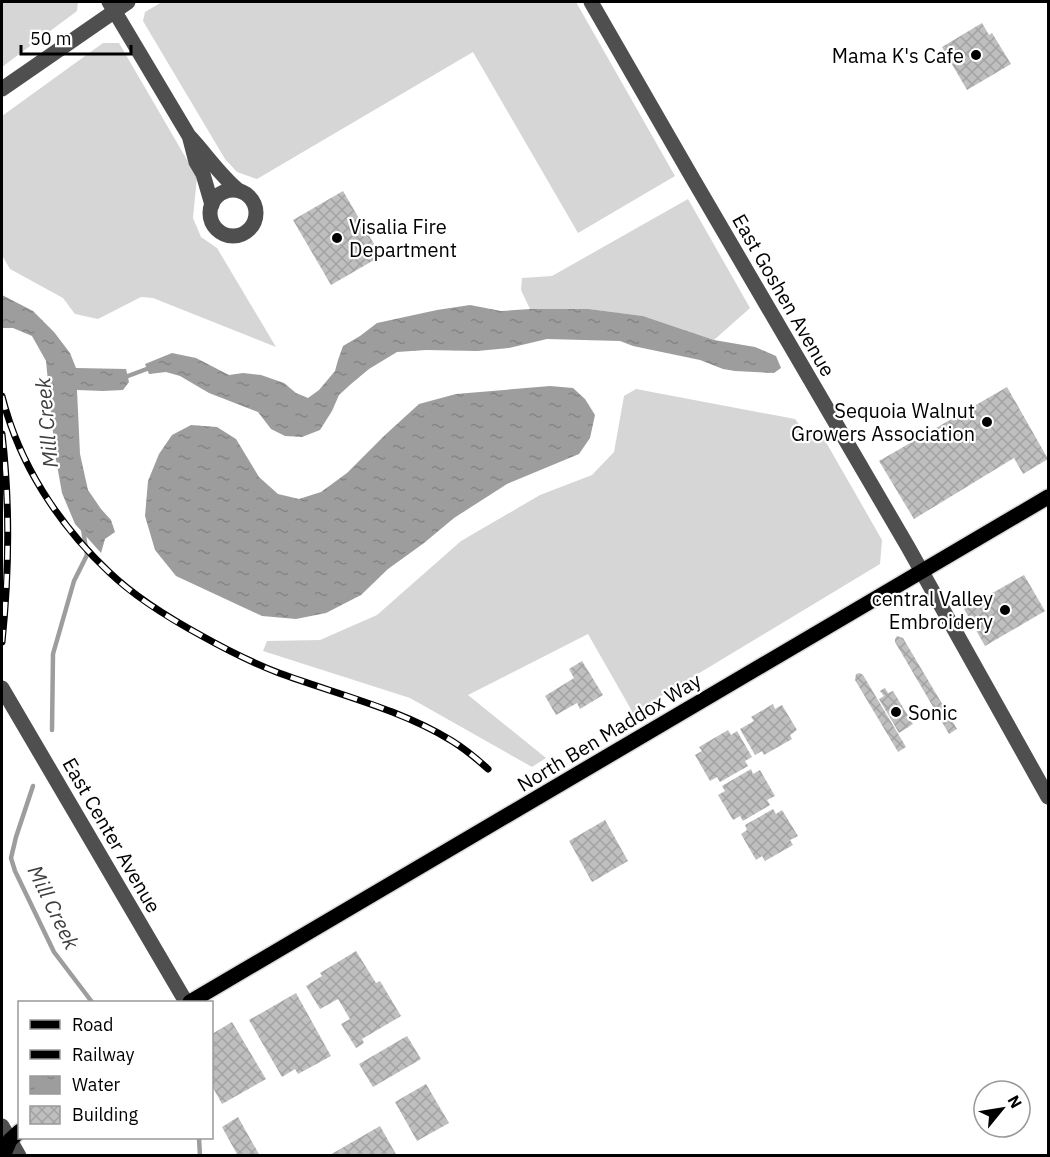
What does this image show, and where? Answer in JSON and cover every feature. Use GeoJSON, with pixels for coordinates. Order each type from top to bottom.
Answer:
{"type":"FeatureCollection","features":[{"type":"Feature","properties":{"kind":"main road","name":"North Ben Maddox Way"},"geometry":{"type":"LineString","coordinates":[[190,1001],[1048,497]]}},
{"type":"Feature","properties":{"kind":"main road"},"geometry":{"type":"LineString","coordinates":[[3,1155],[10,1138]]}},
{"type":"Feature","properties":{"kind":"street"},"geometry":{"type":"LineString","coordinates":[[2,88],[112,6],[128,2]]}},
{"type":"Feature","properties":{"kind":"street","name":"East Goshen Avenue"},"geometry":{"type":"LineString","coordinates":[[591,2],[922,572],[1048,797]]}},
{"type":"Feature","properties":{"kind":"street"},"geometry":{"type":"LineString","coordinates":[[112,6],[189,136],[227,181],[250,197],[253,202],[256,209],[254,222],[242,234],[231,236],[218,230],[211,219],[210,212],[215,199],[225,192],[238,190]]}},
{"type":"Feature","properties":{"kind":"street"},"geometry":{"type":"LineString","coordinates":[[189,136],[195,162],[202,174],[212,205]]}},
{"type":"Feature","properties":{"kind":"street","name":"East Center Avenue"},"geometry":{"type":"LineString","coordinates":[[2,688],[187,1001]]}},
{"type":"Feature","properties":{"kind":"street"},"geometry":{"type":"LineString","coordinates":[[2,1126],[19,1155]]}},
{"type":"Feature","properties":{"kind":"shaded area"},"geometry":{"type":"Polygon","coordinates":[[[2,2],[78,2],[77,11],[2,67],[2,2]]]}},
{"type":"Feature","properties":{"kind":"shaded area"},"geometry":{"type":"Polygon","coordinates":[[[162,2],[576,2],[675,176],[578,233],[473,52],[257,179],[237,172],[225,159],[143,21],[145,12],[162,2]]]}},
{"type":"Feature","properties":{"kind":"shaded area"},"geometry":{"type":"Polygon","coordinates":[[[103,43],[119,43],[197,177],[193,218],[201,237],[217,248],[276,347],[153,298],[141,297],[98,319],[75,314],[63,298],[10,269],[3,257],[2,116],[103,43]]]}},
{"type":"Feature","properties":{"kind":"shaded area"},"geometry":{"type":"Polygon","coordinates":[[[688,199],[750,308],[714,340],[643,316],[589,309],[530,309],[521,290],[522,278],[552,276],[688,199]]]}},
{"type":"Feature","properties":{"kind":"shaded area"},"geometry":{"type":"Polygon","coordinates":[[[636,389],[795,419],[807,435],[823,437],[882,540],[880,564],[633,713],[588,634],[468,695],[546,758],[532,767],[410,698],[263,651],[267,641],[320,640],[377,615],[461,541],[540,495],[592,475],[614,452],[624,396],[636,389]]]}},
{"type":"Feature","properties":{"kind":"water"},"geometry":{"type":"Polygon","coordinates":[[[2,295],[33,311],[54,332],[70,353],[76,368],[126,369],[129,382],[123,390],[77,390],[80,454],[88,490],[111,520],[115,532],[105,539],[101,553],[75,524],[62,493],[55,454],[46,361],[32,336],[13,328],[2,328],[2,295]]]}},
{"type":"Feature","properties":{"kind":"water"},"geometry":{"type":"Polygon","coordinates":[[[470,305],[501,311],[589,309],[643,316],[714,340],[755,347],[776,356],[781,368],[774,373],[723,369],[700,360],[633,346],[620,341],[547,339],[509,348],[477,351],[397,352],[369,369],[351,384],[339,395],[320,430],[302,437],[285,436],[271,429],[258,412],[209,393],[180,376],[166,372],[149,374],[145,364],[172,353],[196,358],[229,375],[243,373],[261,375],[284,383],[296,393],[308,398],[319,390],[335,371],[343,346],[377,323],[470,305]]]}},
{"type":"Feature","properties":{"kind":"water"},"geometry":{"type":"Polygon","coordinates":[[[550,386],[573,388],[585,399],[595,415],[590,438],[579,454],[507,484],[454,518],[388,569],[361,595],[326,613],[296,619],[262,616],[176,576],[155,550],[145,516],[148,481],[159,454],[172,435],[191,425],[217,427],[236,439],[259,477],[278,494],[299,499],[321,492],[347,473],[419,404],[456,394],[550,386]]]}},
{"type":"Feature","properties":{"kind":"building","name":"Mama K's Cafe"},"geometry":{"type":"Polygon","coordinates":[[[982,23],[989,35],[992,33],[1011,64],[967,90],[942,47],[982,23]]]}},
{"type":"Feature","properties":{"kind":"building","name":"Visalia Fire Department"},"geometry":{"type":"Polygon","coordinates":[[[343,191],[381,256],[331,285],[293,220],[343,191]]]}},
{"type":"Feature","properties":{"kind":"building","name":"Sequoia Walnut Growers Association"},"geometry":{"type":"Polygon","coordinates":[[[1007,387],[1048,459],[1023,474],[1014,458],[914,519],[879,461],[1007,387]]]}},
{"type":"Feature","properties":{"kind":"building","name":"central Valley Embroidery"},"geometry":{"type":"Polygon","coordinates":[[[1024,575],[1045,611],[985,646],[964,609],[1024,575]]]}},
{"type":"Feature","properties":{"kind":"building"},"geometry":{"type":"Polygon","coordinates":[[[897,636],[903,638],[957,729],[949,734],[895,642],[897,636]]]}},
{"type":"Feature","properties":{"kind":"building"},"geometry":{"type":"Polygon","coordinates":[[[582,661],[603,695],[580,709],[577,703],[556,715],[545,696],[574,678],[569,669],[582,661]]]}},
{"type":"Feature","properties":{"kind":"building"},"geometry":{"type":"Polygon","coordinates":[[[860,673],[906,747],[898,752],[855,680],[856,674],[860,673]]]}},
{"type":"Feature","properties":{"kind":"building","name":"Sonic"},"geometry":{"type":"Polygon","coordinates":[[[885,688],[888,693],[893,691],[913,724],[899,733],[879,699],[884,696],[880,691],[885,688]]]}},
{"type":"Feature","properties":{"kind":"building"},"geometry":{"type":"Polygon","coordinates":[[[773,704],[775,709],[782,705],[797,730],[790,735],[792,739],[764,755],[762,751],[755,755],[740,729],[754,721],[751,717],[773,704]]]}},
{"type":"Feature","properties":{"kind":"building"},"geometry":{"type":"Polygon","coordinates":[[[728,730],[731,735],[737,731],[752,757],[745,761],[748,766],[720,782],[717,777],[710,781],[695,755],[702,751],[699,747],[728,730]]]}},
{"type":"Feature","properties":{"kind":"building"},"geometry":{"type":"Polygon","coordinates":[[[751,769],[753,774],[760,770],[775,796],[767,800],[770,805],[743,821],[740,816],[733,820],[718,795],[725,791],[722,786],[751,769]]]}},
{"type":"Feature","properties":{"kind":"building"},"geometry":{"type":"Polygon","coordinates":[[[773,809],[776,814],[782,810],[798,836],[790,840],[793,845],[765,861],[762,856],[756,860],[741,834],[747,830],[745,825],[773,809]]]}},
{"type":"Feature","properties":{"kind":"building"},"geometry":{"type":"Polygon","coordinates":[[[605,820],[628,861],[592,882],[569,841],[605,820]]]}},
{"type":"Feature","properties":{"kind":"building"},"geometry":{"type":"Polygon","coordinates":[[[356,951],[376,983],[380,981],[401,1016],[362,1039],[364,1043],[356,1048],[341,1024],[350,1019],[338,999],[320,1009],[306,986],[322,976],[320,973],[356,951]]]}},
{"type":"Feature","properties":{"kind":"building"},"geometry":{"type":"Polygon","coordinates":[[[296,993],[331,1056],[298,1074],[295,1069],[282,1077],[249,1020],[296,993]]]}},
{"type":"Feature","properties":{"kind":"building"},"geometry":{"type":"Polygon","coordinates":[[[232,1022],[266,1079],[222,1104],[213,1088],[213,1033],[232,1022]]]}},
{"type":"Feature","properties":{"kind":"building"},"geometry":{"type":"Polygon","coordinates":[[[407,1036],[421,1059],[373,1087],[359,1064],[407,1036]]]}},
{"type":"Feature","properties":{"kind":"building"},"geometry":{"type":"Polygon","coordinates":[[[426,1084],[449,1123],[417,1141],[395,1102],[426,1084]]]}},
{"type":"Feature","properties":{"kind":"building"},"geometry":{"type":"Polygon","coordinates":[[[238,1117],[260,1156],[238,1156],[222,1127],[238,1117]]]}},
{"type":"Feature","properties":{"kind":"building"},"geometry":{"type":"Polygon","coordinates":[[[380,1126],[397,1156],[328,1156],[380,1126]]]}},
{"type":"Feature","properties":{"kind":"waterway"},"geometry":{"type":"LineString","coordinates":[[123,377],[152,367]]}},
{"type":"Feature","properties":{"kind":"waterway","name":"Mill Creek"},"geometry":{"type":"LineString","coordinates":[[52,730],[53,654],[74,581],[87,555],[83,529]]}},
{"type":"Feature","properties":{"kind":"waterway","name":"Mill Creek"},"geometry":{"type":"LineString","coordinates":[[33,786],[11,858],[54,952],[91,1001]]}},
{"type":"Feature","properties":{"kind":"waterway","name":"Mill Creek"},"geometry":{"type":"LineString","coordinates":[[199,1139],[200,1156]]}},
{"type":"Feature","properties":{"kind":"railway"},"geometry":{"type":"LineString","coordinates":[[2,396],[19,445],[43,492],[73,534],[109,572],[130,590],[177,622],[250,661],[411,720],[462,747],[488,769]]}},
{"type":"Feature","properties":{"kind":"railway"},"geometry":{"type":"LineString","coordinates":[[2,434],[8,538],[2,642]]}},
{"type":"Feature","properties":{"kind":"place","name":"Mama K's Cafe"},"geometry":{"type":"Point","coordinates":[976,55]}},
{"type":"Feature","properties":{"kind":"place","name":"Visalia Fire Department"},"geometry":{"type":"Point","coordinates":[337,238]}},
{"type":"Feature","properties":{"kind":"place","name":"Sequoia Walnut Growers Association"},"geometry":{"type":"Point","coordinates":[987,422]}},
{"type":"Feature","properties":{"kind":"place","name":"central Valley Embroidery"},"geometry":{"type":"Point","coordinates":[1005,610]}},
{"type":"Feature","properties":{"kind":"place","name":"Sonic"},"geometry":{"type":"Point","coordinates":[896,712]}}]}
